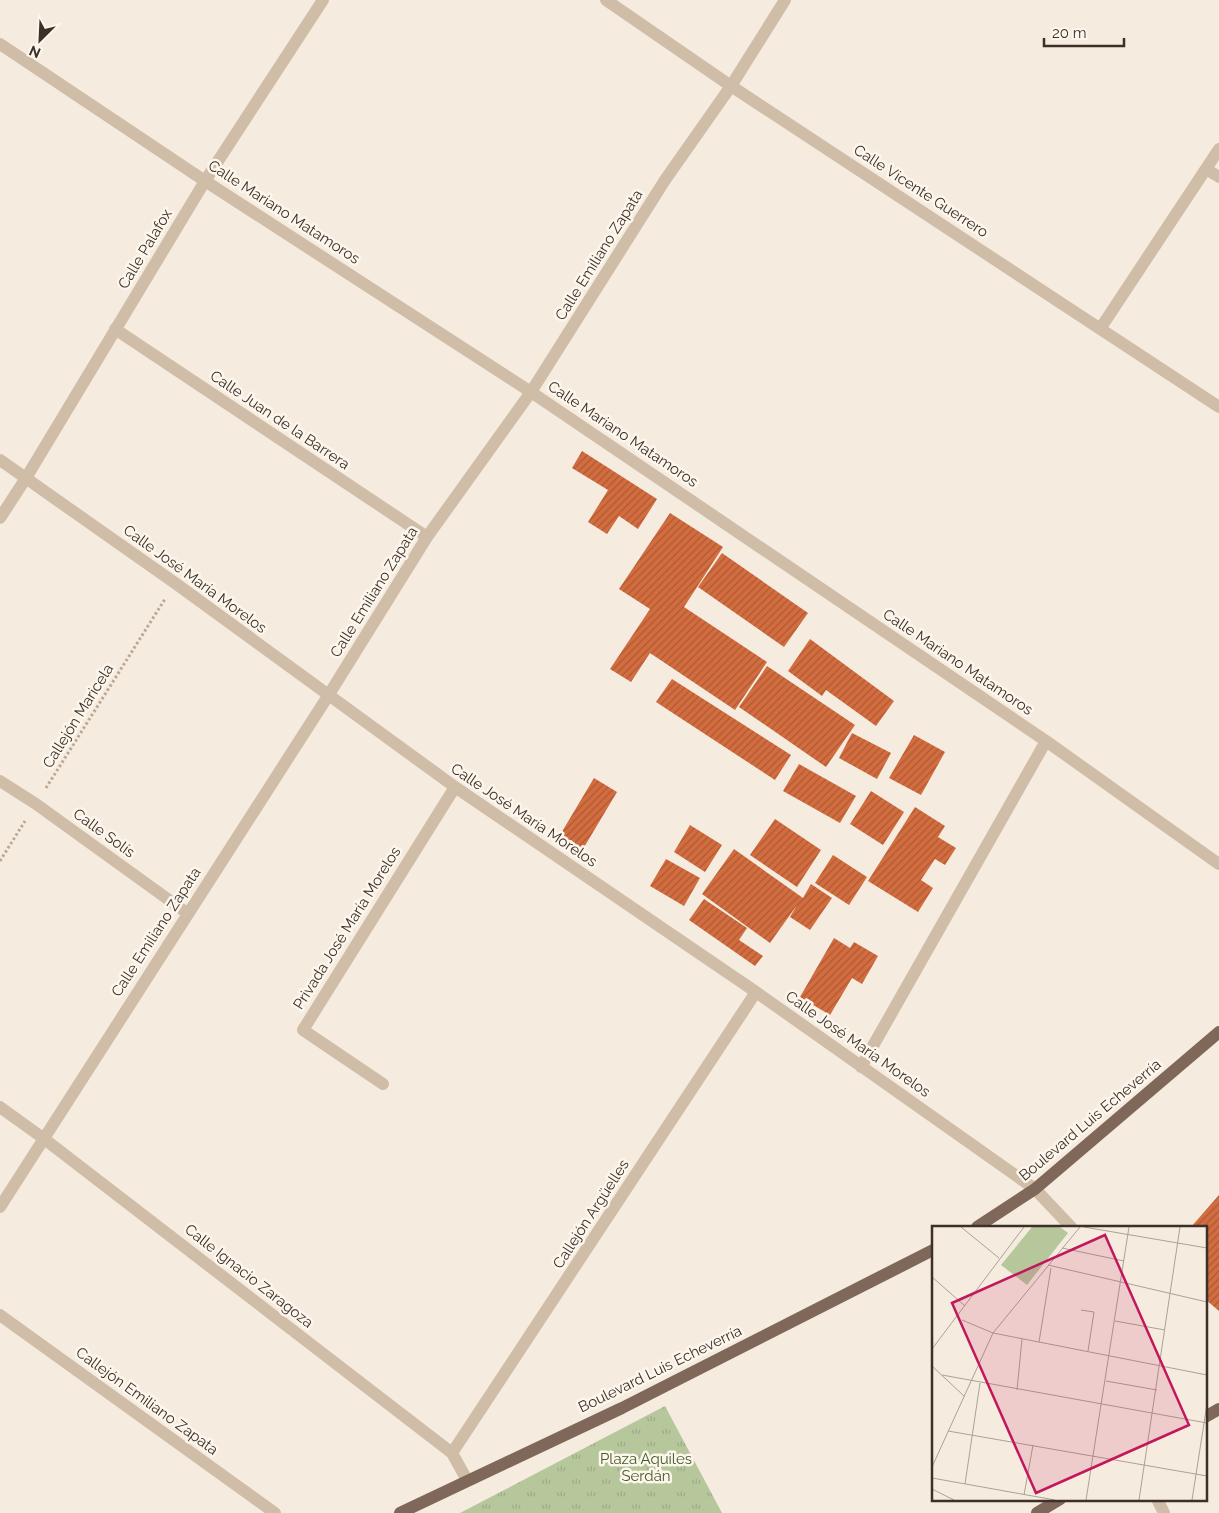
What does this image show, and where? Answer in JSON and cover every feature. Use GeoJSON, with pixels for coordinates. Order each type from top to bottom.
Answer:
{"type":"FeatureCollection","features":[{"type":"Feature","properties":{"kind":"main road","name":"Boulevard Luis Echeverría"},"geometry":{"type":"LineString","coordinates":[[979,1226],[1035,1189],[1219,1032]]}},
{"type":"Feature","properties":{"kind":"main road","name":"Boulevard Luis Echeverría"},"geometry":{"type":"LineString","coordinates":[[400,1513],[622,1408],[932,1251]]}},
{"type":"Feature","properties":{"kind":"main road"},"geometry":{"type":"LineString","coordinates":[[1206,1416],[1219,1409]]}},
{"type":"Feature","properties":{"kind":"main road"},"geometry":{"type":"LineString","coordinates":[[1037,1513],[1058,1500]]}},
{"type":"Feature","properties":{"kind":"street","name":"Calle Palafox"},"geometry":{"type":"LineString","coordinates":[[0,518],[205,181],[323,0]]}},
{"type":"Feature","properties":{"kind":"street","name":"Calle Vicente Guerrero"},"geometry":{"type":"LineString","coordinates":[[606,0],[731,86],[1219,407]]}},
{"type":"Feature","properties":{"kind":"street","name":"Calle Emiliano Zapata"},"geometry":{"type":"LineString","coordinates":[[0,1207],[328,696],[427,537],[531,392],[666,180],[731,86],[785,0]]}},
{"type":"Feature","properties":{"kind":"street","name":"Calle Mariano Matamoros"},"geometry":{"type":"LineString","coordinates":[[0,44],[205,181],[531,392],[1046,741],[1219,864]]}},
{"type":"Feature","properties":{"kind":"street"},"geometry":{"type":"LineString","coordinates":[[1100,328],[1219,150]]}},
{"type":"Feature","properties":{"kind":"street"},"geometry":{"type":"LineString","coordinates":[[1206,169],[1219,177]]}},
{"type":"Feature","properties":{"kind":"street","name":"Calle Juan de la Barrera"},"geometry":{"type":"LineString","coordinates":[[115,329],[427,537]]}},
{"type":"Feature","properties":{"kind":"street","name":"Calle José María Morelos"},"geometry":{"type":"LineString","coordinates":[[0,460],[175,583],[455,787],[756,992],[1035,1189],[1070,1226]]}},
{"type":"Feature","properties":{"kind":"street"},"geometry":{"type":"LineString","coordinates":[[861,1067],[1046,741]]}},
{"type":"Feature","properties":{"kind":"street","name":"Calle Solís"},"geometry":{"type":"LineString","coordinates":[[0,781],[36,804],[188,913]]}},
{"type":"Feature","properties":{"kind":"street","name":"Privada José María Morelos"},"geometry":{"type":"LineString","coordinates":[[383,1084],[303,1030],[455,787]]}},
{"type":"Feature","properties":{"kind":"street","name":"Callejón Argüelles"},"geometry":{"type":"LineString","coordinates":[[452,1453],[756,992]]}},
{"type":"Feature","properties":{"kind":"street","name":"Calle Ignacio Zaragoza"},"geometry":{"type":"LineString","coordinates":[[0,1107],[43,1138],[452,1453],[467,1480]]}},
{"type":"Feature","properties":{"kind":"street","name":"Callejón Emiliano Zapata"},"geometry":{"type":"LineString","coordinates":[[0,1315],[274,1513]]}},
{"type":"Feature","properties":{"kind":"street"},"geometry":{"type":"LineString","coordinates":[[1158,1500],[1164,1513]]}},
{"type":"Feature","properties":{"kind":"path","name":"Callejón Maricela"},"geometry":{"type":"LineString","coordinates":[[0,861],[175,583]]}},
{"type":"Feature","properties":{"kind":"green space","name":"Plaza Aquiles Serdán"},"geometry":{"type":"Polygon","coordinates":[[[665,1406],[722,1513],[460,1513],[665,1406]]]}},
{"type":"Feature","properties":{"kind":"building"},"geometry":{"type":"Polygon","coordinates":[[[582,451],[657,499],[638,529],[619,516],[607,534],[588,522],[608,490],[572,468],[582,451]]]}},
{"type":"Feature","properties":{"kind":"building"},"geometry":{"type":"Polygon","coordinates":[[[670,513],[723,547],[684,607],[767,662],[735,710],[650,653],[631,682],[610,669],[650,609],[619,589],[670,513]]]}},
{"type":"Feature","properties":{"kind":"building"},"geometry":{"type":"Polygon","coordinates":[[[722,553],[808,613],[784,647],[698,587],[722,553]]]}},
{"type":"Feature","properties":{"kind":"building"},"geometry":{"type":"Polygon","coordinates":[[[810,639],[894,701],[876,726],[826,690],[822,696],[788,671],[810,639]]]}},
{"type":"Feature","properties":{"kind":"building"},"geometry":{"type":"Polygon","coordinates":[[[767,666],[855,725],[826,767],[739,707],[767,666]]]}},
{"type":"Feature","properties":{"kind":"building"},"geometry":{"type":"Polygon","coordinates":[[[672,679],[791,755],[775,780],[656,702],[672,679]]]}},
{"type":"Feature","properties":{"kind":"building"},"geometry":{"type":"Polygon","coordinates":[[[852,733],[891,753],[877,779],[839,758],[852,733]]]}},
{"type":"Feature","properties":{"kind":"building"},"geometry":{"type":"Polygon","coordinates":[[[914,735],[945,752],[921,795],[889,778],[914,735]]]}},
{"type":"Feature","properties":{"kind":"building"},"geometry":{"type":"Polygon","coordinates":[[[799,764],[856,796],[840,823],[783,791],[799,764]]]}},
{"type":"Feature","properties":{"kind":"building"},"geometry":{"type":"Polygon","coordinates":[[[594,778],[617,792],[583,849],[560,835],[594,778]]]}},
{"type":"Feature","properties":{"kind":"building"},"geometry":{"type":"Polygon","coordinates":[[[871,791],[904,812],[883,845],[850,824],[871,791]]]}},
{"type":"Feature","properties":{"kind":"building"},"geometry":{"type":"Polygon","coordinates":[[[915,807],[945,826],[938,837],[956,848],[945,865],[935,859],[921,880],[933,888],[918,912],[868,881],[915,807]]]}},
{"type":"Feature","properties":{"kind":"building"},"geometry":{"type":"Polygon","coordinates":[[[775,819],[821,850],[797,887],[750,855],[775,819]]]}},
{"type":"Feature","properties":{"kind":"building"},"geometry":{"type":"Polygon","coordinates":[[[690,825],[722,845],[705,872],[674,852],[690,825]]]}},
{"type":"Feature","properties":{"kind":"building"},"geometry":{"type":"Polygon","coordinates":[[[734,849],[803,898],[811,884],[832,898],[810,930],[790,917],[797,905],[770,943],[702,894],[734,849]]]}},
{"type":"Feature","properties":{"kind":"building"},"geometry":{"type":"Polygon","coordinates":[[[833,855],[867,877],[849,905],[815,883],[833,855]]]}},
{"type":"Feature","properties":{"kind":"building"},"geometry":{"type":"Polygon","coordinates":[[[666,859],[700,878],[684,906],[650,886],[666,859]]]}},
{"type":"Feature","properties":{"kind":"building"},"geometry":{"type":"Polygon","coordinates":[[[704,899],[747,928],[739,940],[763,956],[755,966],[689,920],[704,899]]]}},
{"type":"Feature","properties":{"kind":"building"},"geometry":{"type":"Polygon","coordinates":[[[834,938],[850,948],[854,942],[878,956],[862,984],[852,978],[830,1015],[800,997],[834,938]]]}},
{"type":"Feature","properties":{"kind":"building"},"geometry":{"type":"Polygon","coordinates":[[[1219,1195],[1219,1311],[1206,1300],[1206,1226],[1192,1226],[1219,1195]]]}}]}
